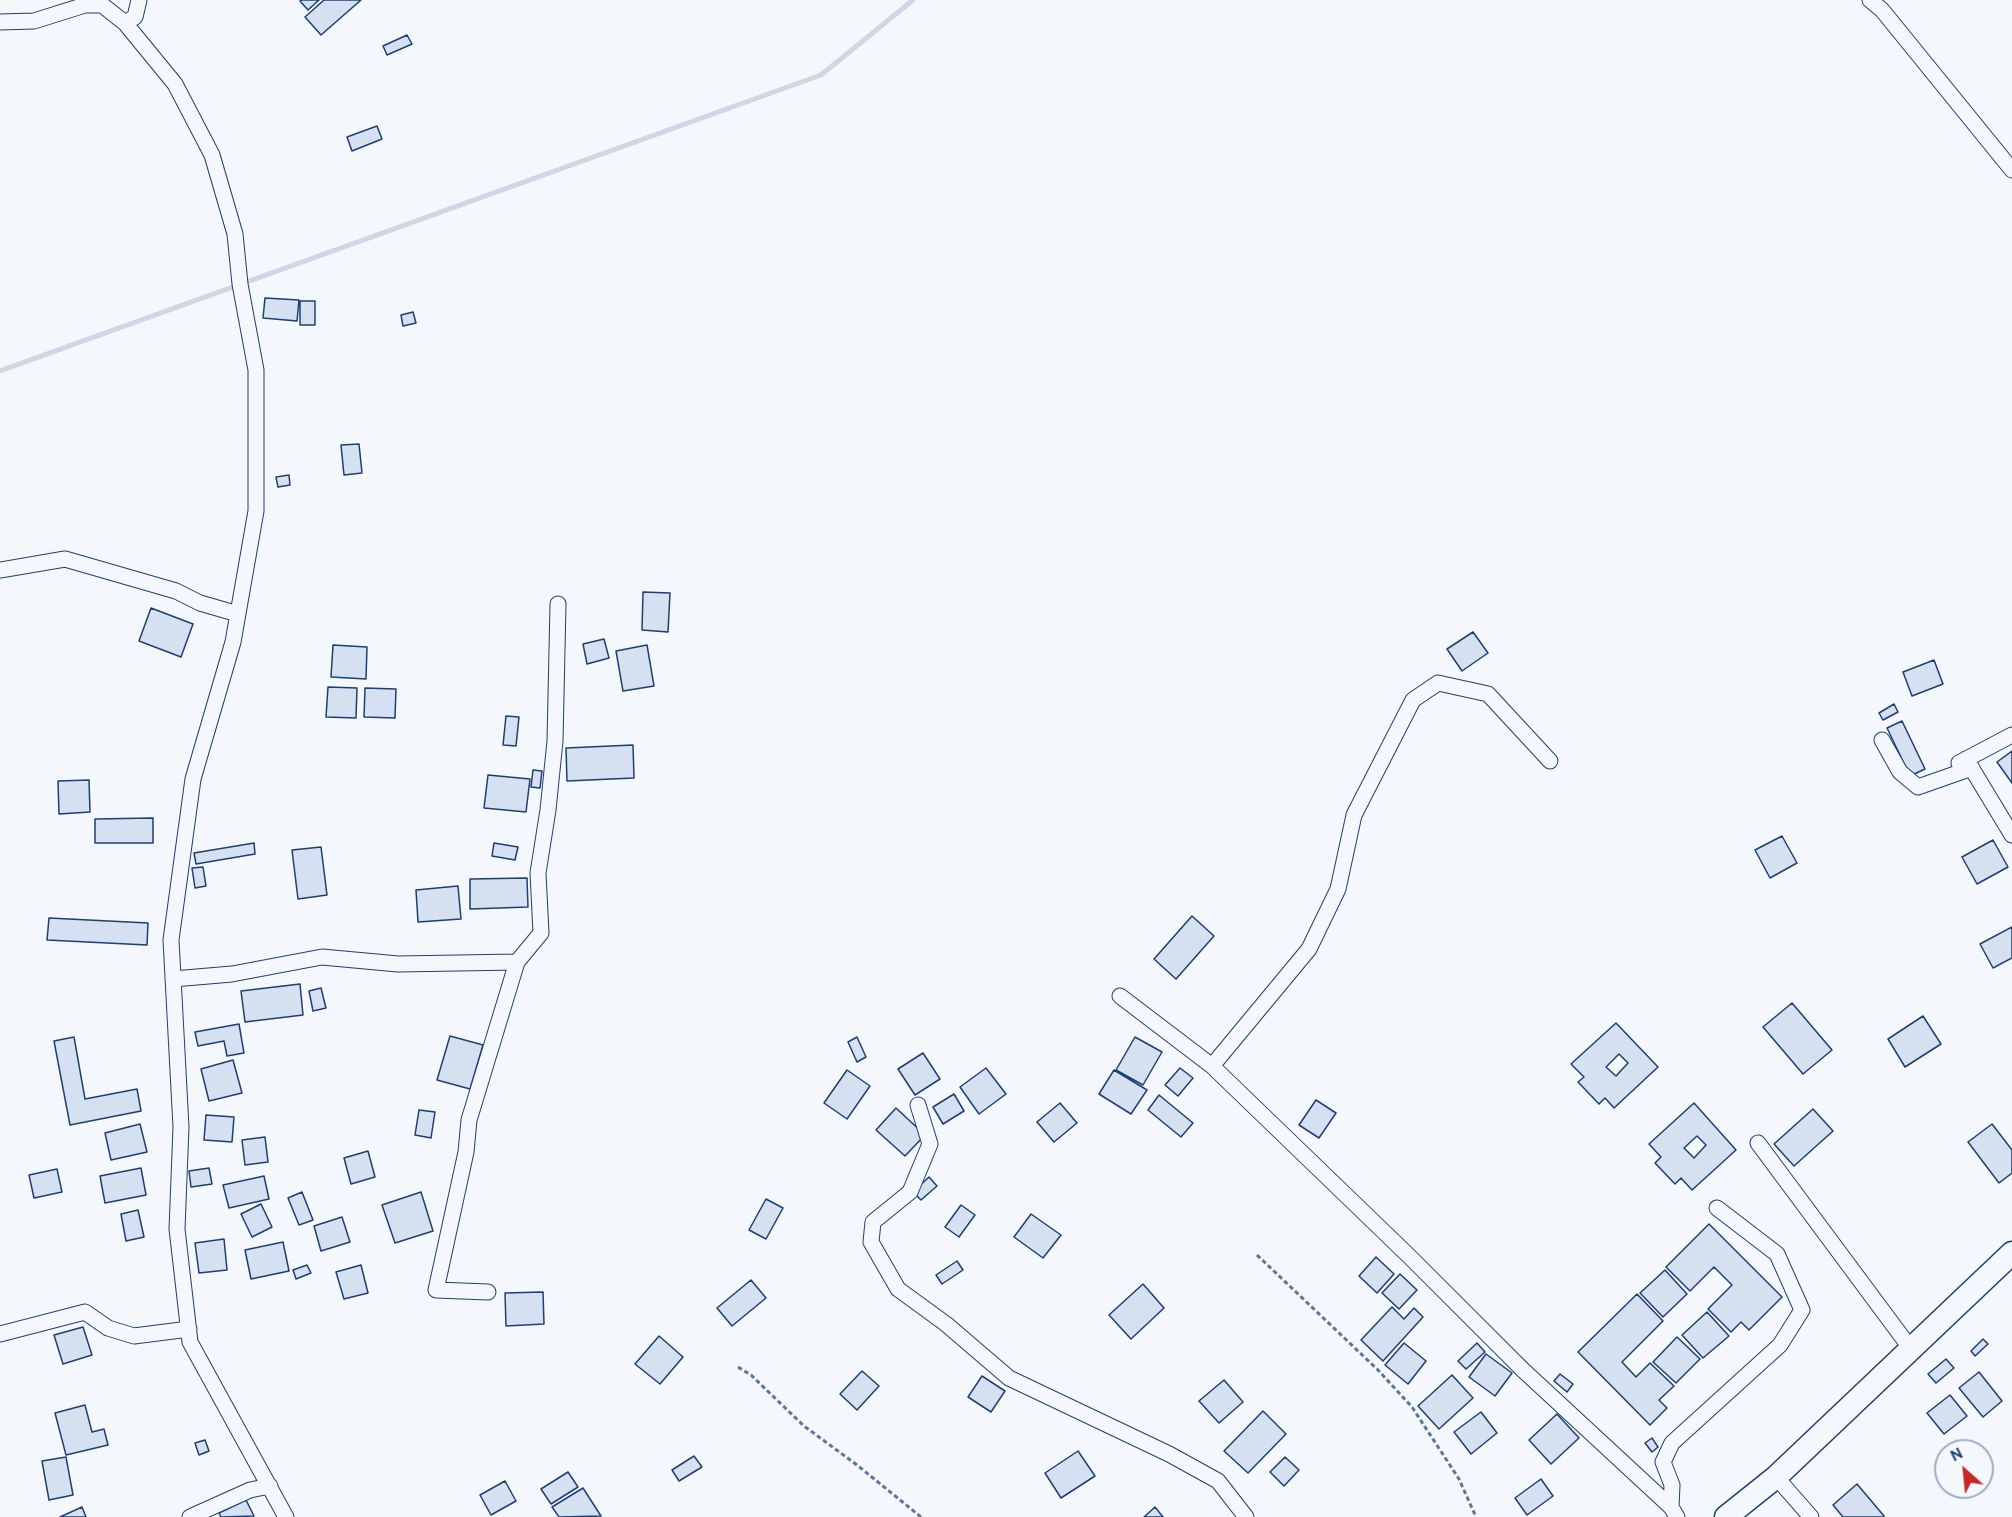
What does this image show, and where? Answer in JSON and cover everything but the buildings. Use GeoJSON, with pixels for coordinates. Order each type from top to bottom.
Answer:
{"type":"FeatureCollection","features":[{"type":"Feature","properties":{"kind":"main road"},"geometry":{"type":"LineString","coordinates":[[1726,1517],[1776,1477],[2012,1253]]}},
{"type":"Feature","properties":{"kind":"street"},"geometry":{"type":"LineString","coordinates":[[125,23],[135,17],[139,0]]}},
{"type":"Feature","properties":{"kind":"street"},"geometry":{"type":"LineString","coordinates":[[1870,0],[1882,10],[2012,170]]}},
{"type":"Feature","properties":{"kind":"street"},"geometry":{"type":"LineString","coordinates":[[0,22],[34,21],[99,2],[125,23],[175,84],[197,124],[212,155],[235,234],[240,284],[256,370],[256,511],[233,642],[193,779],[171,940],[181,1128],[177,1228],[190,1342],[286,1517]]}},
{"type":"Feature","properties":{"kind":"street"},"geometry":{"type":"LineString","coordinates":[[0,570],[65,559],[176,591],[200,603],[238,614]]}},
{"type":"Feature","properties":{"kind":"street"},"geometry":{"type":"LineString","coordinates":[[488,1292],[436,1290],[466,1152],[469,1120],[517,962],[541,933],[538,873],[548,810],[555,741],[558,604]]}},
{"type":"Feature","properties":{"kind":"street"},"geometry":{"type":"LineString","coordinates":[[1212,1066],[1309,949],[1338,889],[1353,815],[1413,700],[1438,683],[1488,694],[1551,761]]}},
{"type":"Feature","properties":{"kind":"street"},"geometry":{"type":"LineString","coordinates":[[1882,740],[1900,772],[1918,787],[1969,764],[2012,735]]}},
{"type":"Feature","properties":{"kind":"street"},"geometry":{"type":"LineString","coordinates":[[1936,774],[1969,764]]}},
{"type":"Feature","properties":{"kind":"street"},"geometry":{"type":"LineString","coordinates":[[1969,764],[2012,835]]}},
{"type":"Feature","properties":{"kind":"street"},"geometry":{"type":"LineString","coordinates":[[173,979],[232,974],[322,957],[399,964],[517,962]]}},
{"type":"Feature","properties":{"kind":"street"},"geometry":{"type":"LineString","coordinates":[[1120,996],[1212,1066],[1411,1258],[1523,1370],[1674,1512]]}},
{"type":"Feature","properties":{"kind":"street"},"geometry":{"type":"LineString","coordinates":[[918,1105],[930,1144],[910,1192],[873,1222],[871,1242],[898,1289],[946,1324],[1009,1378],[1169,1454],[1218,1481],[1245,1517]]}},
{"type":"Feature","properties":{"kind":"street"},"geometry":{"type":"LineString","coordinates":[[1758,1143],[1911,1349]]}},
{"type":"Feature","properties":{"kind":"street"},"geometry":{"type":"LineString","coordinates":[[1674,1512],[1672,1485],[1663,1462],[1672,1443],[1780,1345],[1802,1310],[1777,1254],[1717,1208]]}},
{"type":"Feature","properties":{"kind":"street"},"geometry":{"type":"LineString","coordinates":[[0,1334],[85,1312],[108,1328],[134,1336],[189,1329]]}},
{"type":"Feature","properties":{"kind":"street"},"geometry":{"type":"LineString","coordinates":[[1776,1477],[1811,1517]]}},
{"type":"Feature","properties":{"kind":"street"},"geometry":{"type":"LineString","coordinates":[[190,1517],[250,1490],[270,1486]]}},
{"type":"Feature","properties":{"kind":"path"},"geometry":{"type":"LineString","coordinates":[[1257,1255],[1378,1370],[1412,1407],[1459,1479],[1476,1517]]}},
{"type":"Feature","properties":{"kind":"path"},"geometry":{"type":"LineString","coordinates":[[738,1367],[751,1375],[804,1426],[921,1517]]}},
{"type":"Feature","properties":{"kind":"waterway"},"geometry":{"type":"LineString","coordinates":[[0,371],[821,75],[913,0]]}}]}
